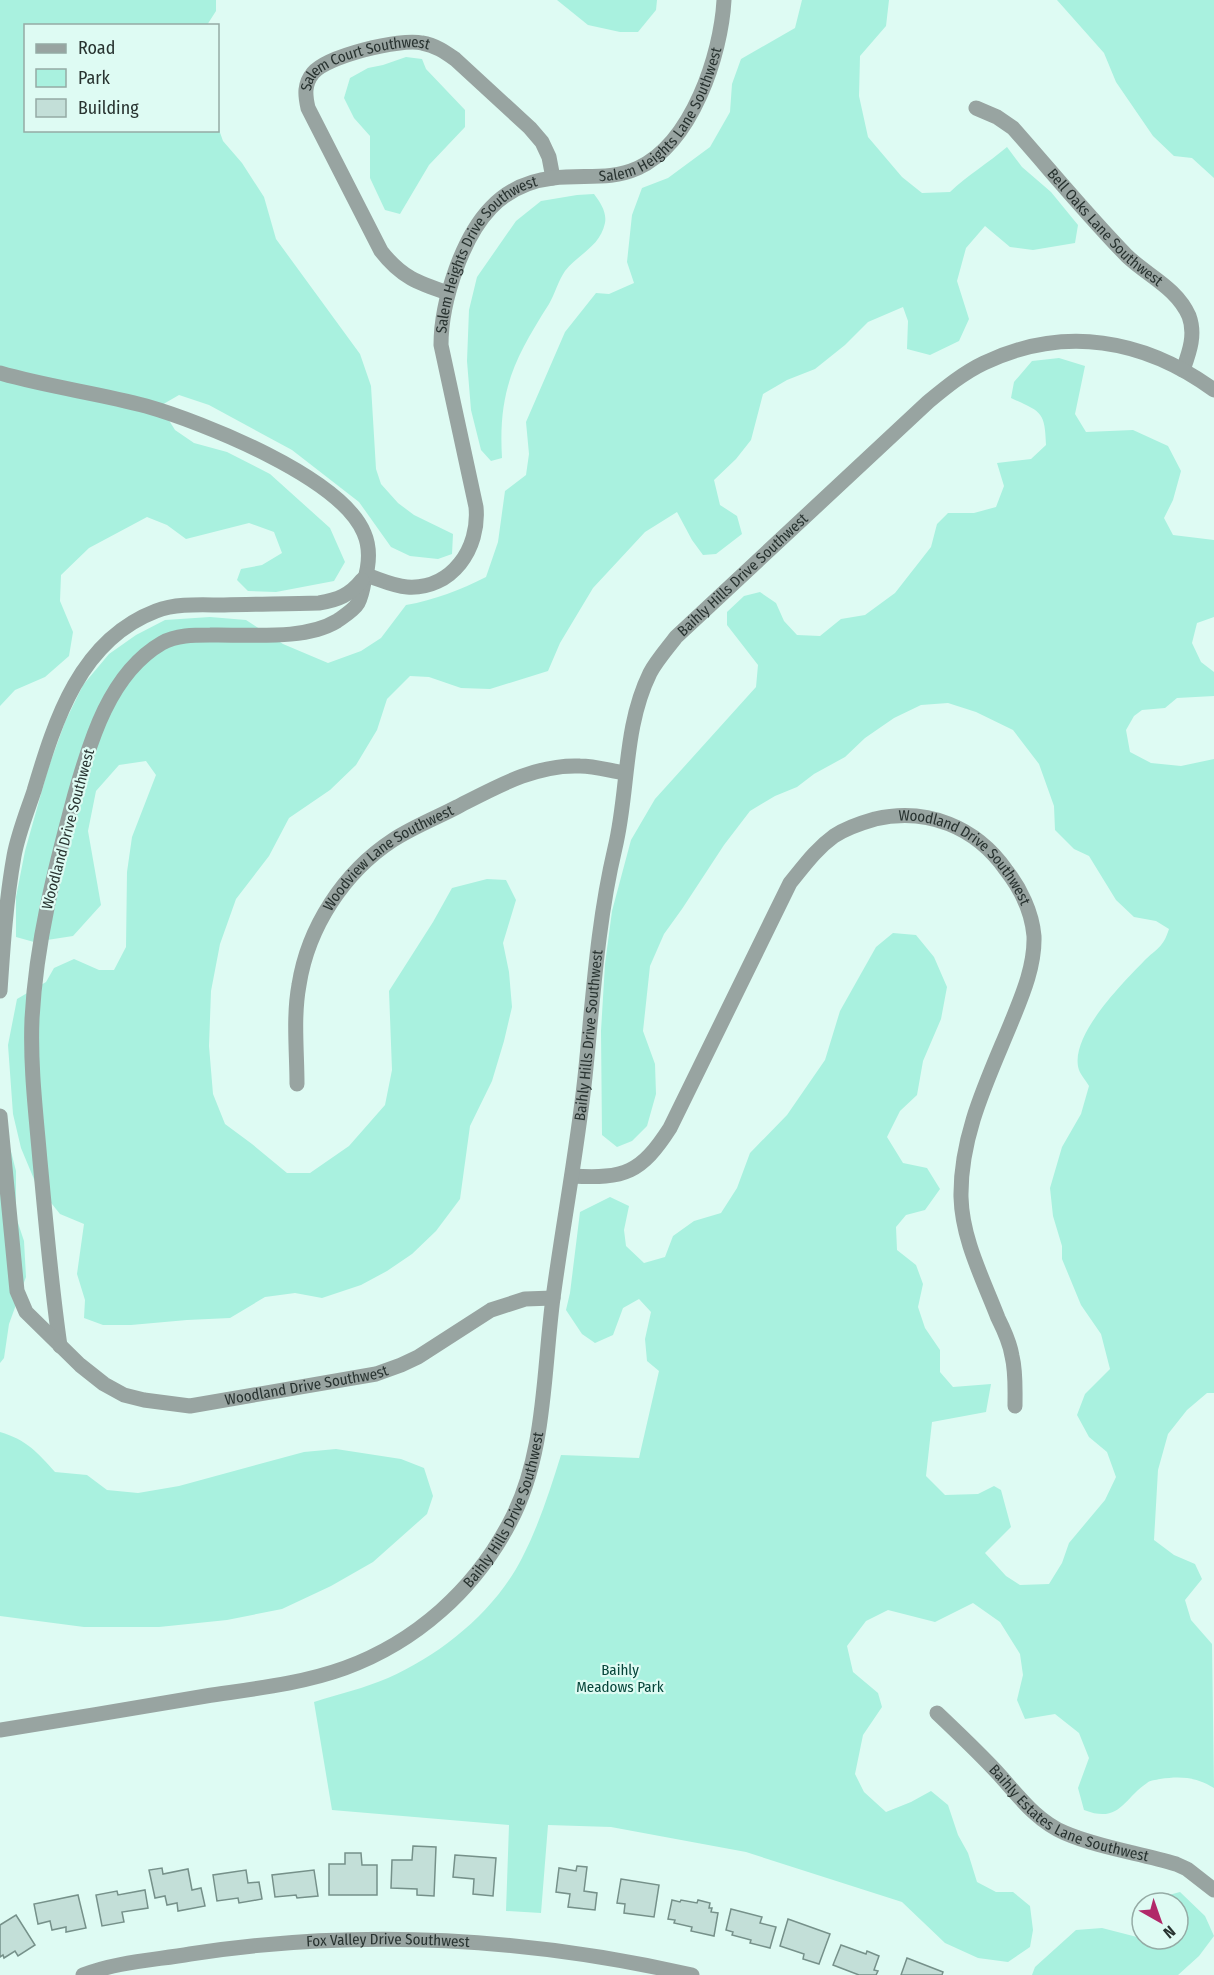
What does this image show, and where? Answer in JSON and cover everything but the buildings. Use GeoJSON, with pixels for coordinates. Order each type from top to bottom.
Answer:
{"type":"FeatureCollection","features":[{"type":"Feature","properties":{"kind":"street","name":"Salem Heights Lane Southwest"},"geometry":{"type":"LineString","coordinates":[[553,178],[605,177],[622,174],[652,161],[675,140],[709,72],[721,30],[724,0]]}},
{"type":"Feature","properties":{"kind":"street","name":"Salem Court Southwest"},"geometry":{"type":"LineString","coordinates":[[448,293],[408,278],[394,267],[381,251],[308,108],[305,95],[307,82],[313,73],[324,63],[403,41],[423,43],[441,50],[455,59],[530,128],[542,142],[549,157],[553,178]]}},
{"type":"Feature","properties":{"kind":"street","name":"Bell Oaks Lane Southwest"},"geometry":{"type":"LineString","coordinates":[[976,108],[997,117],[1013,128],[1128,256],[1166,285],[1179,300],[1189,317],[1192,332],[1191,349],[1183,370]]}},
{"type":"Feature","properties":{"kind":"street","name":"Salem Heights Drive Southwest"},"geometry":{"type":"LineString","coordinates":[[366,575],[406,587],[429,584],[450,574],[466,556],[476,533],[476,507],[441,345],[441,329],[448,293],[465,246],[483,215],[510,193],[553,178]]}},
{"type":"Feature","properties":{"kind":"street","name":"Baihly Hills Drive Southwest"},"geometry":{"type":"LineString","coordinates":[[0,1730],[308,1678],[345,1668],[411,1635],[442,1611],[469,1584],[491,1555],[511,1522],[526,1484],[538,1430],[553,1298],[585,1076],[606,889],[620,824],[625,773],[634,721],[650,675],[676,637],[928,402],[955,380],[984,363],[1013,352],[1044,345],[1074,341],[1104,343],[1131,347],[1183,370],[1214,390]]}},
{"type":"Feature","properties":{"kind":"street","name":"Woodland Drive Southwest"},"geometry":{"type":"LineString","coordinates":[[0,373],[155,409],[198,424],[275,458],[329,493],[360,525],[368,546],[366,575],[358,602],[346,615],[330,626],[313,631],[285,634],[188,635],[164,642],[144,657],[128,674],[110,698],[96,730],[81,772],[48,902],[35,985],[32,1021],[33,1083],[52,1290],[60,1346]]}},
{"type":"Feature","properties":{"kind":"street"},"geometry":{"type":"LineString","coordinates":[[0,991],[6,913],[15,853],[52,730],[78,676],[94,654],[114,635],[137,619],[159,610],[188,605],[296,604],[336,601],[351,593],[366,575]]}},
{"type":"Feature","properties":{"kind":"street","name":"Woodview Lane Southwest"},"geometry":{"type":"LineString","coordinates":[[297,1084],[297,1006],[303,966],[313,936],[328,907],[346,882],[368,859],[394,840],[485,792],[523,775],[552,767],[582,766],[625,773]]}},
{"type":"Feature","properties":{"kind":"street","name":"Woodland Drive Southwest"},"geometry":{"type":"LineString","coordinates":[[572,1176],[602,1178],[619,1175],[648,1159],[658,1147],[670,1128],[790,883],[815,852],[836,835],[861,823],[886,817],[913,815],[938,819],[959,827],[979,841],[998,859],[1017,885],[1027,906],[1034,935],[1033,954],[1027,980],[977,1107],[967,1139],[962,1170],[961,1198],[964,1224],[971,1251],[1011,1349],[1015,1379],[1015,1406]]}},
{"type":"Feature","properties":{"kind":"street","name":"Woodland Drive Southwest"},"geometry":{"type":"LineString","coordinates":[[0,1116],[16,1292],[26,1312],[60,1346],[104,1384],[124,1395],[165,1404],[190,1406],[376,1374],[418,1357],[491,1310],[525,1299],[553,1298]]}},
{"type":"Feature","properties":{"kind":"street","name":"Baihly Estates Lane Southwest"},"geometry":{"type":"LineString","coordinates":[[937,1713],[964,1737],[1028,1807],[1063,1833],[1187,1869],[1214,1890]]}},
{"type":"Feature","properties":{"kind":"street","name":"Fox Valley Drive Southwest"},"geometry":{"type":"LineString","coordinates":[[83,1975],[132,1963],[222,1949],[340,1938],[428,1939],[530,1946],[603,1957],[692,1975]]}},
{"type":"Feature","properties":{"kind":"green space"},"geometry":{"type":"Polygon","coordinates":[[[0,0],[216,0],[216,11],[208,24],[24,24],[24,132],[219,132],[219,130],[223,141],[242,163],[264,197],[276,239],[360,354],[371,386],[376,469],[381,484],[398,503],[414,515],[453,534],[452,554],[438,559],[410,556],[391,547],[359,502],[292,450],[209,405],[179,395],[160,406],[175,430],[194,443],[227,452],[270,474],[330,528],[345,562],[334,581],[276,592],[248,591],[237,580],[241,569],[262,565],[282,553],[274,532],[249,523],[186,539],[167,525],[147,517],[89,548],[61,575],[60,601],[73,632],[69,656],[45,677],[15,690],[0,706],[0,0]]]}},
{"type":"Feature","properties":{"kind":"green space"},"geometry":{"type":"Polygon","coordinates":[[[557,0],[657,0],[656,10],[638,32],[620,32],[588,25],[557,0]]]}},
{"type":"Feature","properties":{"kind":"green space"},"geometry":{"type":"Polygon","coordinates":[[[802,0],[889,0],[886,26],[860,56],[859,96],[868,137],[902,177],[922,193],[950,192],[1007,147],[1022,167],[1051,192],[1078,225],[1075,243],[1033,250],[1010,247],[985,226],[966,248],[957,281],[969,319],[959,341],[930,355],[907,349],[908,321],[903,307],[868,322],[845,345],[815,369],[787,380],[763,394],[751,440],[736,459],[714,480],[720,505],[737,516],[742,534],[716,554],[703,555],[677,512],[645,532],[593,588],[560,643],[548,671],[490,689],[461,688],[429,677],[410,676],[387,699],[377,730],[356,765],[330,790],[289,818],[269,856],[236,899],[220,944],[211,991],[209,1046],[213,1094],[225,1124],[287,1173],[310,1173],[349,1146],[385,1105],[392,1070],[389,991],[452,888],[487,879],[506,880],[516,900],[503,943],[509,972],[512,1007],[492,1081],[470,1126],[460,1199],[436,1231],[412,1254],[387,1271],[361,1285],[322,1298],[295,1293],[265,1297],[230,1318],[103,1325],[84,1318],[85,1300],[77,1274],[84,1224],[60,1214],[36,1184],[21,1148],[13,1114],[8,1045],[17,999],[46,982],[54,968],[74,959],[99,970],[114,970],[126,947],[127,872],[132,837],[156,775],[146,761],[119,765],[96,791],[88,831],[101,905],[73,936],[34,942],[16,937],[16,897],[25,851],[48,769],[65,722],[83,685],[109,654],[136,635],[165,620],[210,617],[246,620],[283,644],[328,663],[361,651],[381,638],[406,605],[447,594],[486,577],[498,542],[505,491],[526,475],[529,454],[526,422],[565,332],[596,293],[609,294],[634,283],[627,262],[632,215],[642,188],[668,178],[710,147],[730,112],[732,84],[741,59],[795,28],[802,0]]]}},
{"type":"Feature","properties":{"kind":"green space"},"geometry":{"type":"Polygon","coordinates":[[[1057,0],[1214,0],[1214,178],[1192,158],[1174,156],[1153,136],[1116,82],[1104,53],[1057,0]]]}},
{"type":"Feature","properties":{"kind":"green space"},"geometry":{"type":"Polygon","coordinates":[[[406,57],[422,59],[426,69],[465,110],[465,127],[429,165],[400,214],[385,210],[370,178],[370,136],[354,118],[344,98],[350,78],[368,68],[406,57]]]}},
{"type":"Feature","properties":{"kind":"green space"},"geometry":{"type":"Polygon","coordinates":[[[594,194],[605,215],[602,231],[594,244],[565,271],[526,342],[506,394],[501,434],[502,458],[491,461],[481,450],[471,410],[467,361],[469,310],[477,277],[516,221],[541,201],[594,194]]]}},
{"type":"Feature","properties":{"kind":"green space","name":"Baihly Meadows Park"},"geometry":{"type":"Polygon","coordinates":[[[1059,358],[1085,366],[1075,414],[1086,432],[1133,430],[1168,446],[1181,471],[1173,500],[1164,518],[1173,535],[1214,540],[1214,617],[1197,623],[1192,643],[1201,662],[1214,672],[1214,696],[1177,698],[1165,708],[1142,710],[1134,716],[1126,730],[1130,752],[1151,763],[1181,766],[1214,759],[1214,1393],[1207,1393],[1187,1410],[1168,1434],[1158,1470],[1154,1540],[1174,1555],[1195,1564],[1202,1579],[1185,1600],[1191,1620],[1212,1644],[1214,1788],[1188,1778],[1160,1779],[1148,1782],[1113,1812],[1096,1814],[1084,1810],[1078,1788],[1089,1758],[1079,1733],[1055,1714],[1025,1719],[1017,1700],[1023,1675],[1020,1654],[1000,1622],[973,1603],[935,1622],[888,1610],[866,1621],[847,1646],[853,1672],[878,1693],[882,1707],[863,1735],[855,1774],[864,1792],[886,1812],[931,1791],[948,1805],[977,1882],[996,1892],[1013,1892],[1030,1906],[1033,1930],[1030,1947],[1008,1962],[978,1958],[945,1943],[902,1902],[746,1852],[611,1827],[548,1825],[541,1913],[506,1911],[509,1825],[332,1810],[314,1702],[370,1685],[408,1668],[447,1643],[482,1613],[511,1577],[528,1546],[561,1455],[639,1458],[659,1371],[647,1361],[645,1339],[651,1312],[639,1299],[623,1308],[613,1335],[595,1343],[582,1334],[566,1310],[580,1212],[610,1197],[629,1206],[624,1230],[626,1246],[644,1263],[665,1257],[673,1236],[694,1221],[721,1213],[737,1188],[750,1153],[787,1115],[825,1060],[840,1011],[876,947],[893,933],[916,935],[934,957],[947,987],[941,1019],[923,1061],[917,1095],[900,1111],[887,1137],[903,1163],[927,1168],[940,1189],[925,1210],[906,1215],[896,1227],[897,1250],[916,1265],[923,1284],[918,1307],[925,1328],[940,1350],[940,1372],[953,1387],[991,1384],[986,1412],[932,1422],[926,1476],[945,1495],[978,1494],[994,1486],[1001,1490],[1011,1527],[985,1553],[1006,1576],[1020,1585],[1049,1584],[1062,1563],[1069,1543],[1105,1500],[1116,1477],[1107,1452],[1089,1437],[1077,1415],[1085,1394],[1110,1369],[1101,1334],[1081,1305],[1062,1259],[1062,1246],[1053,1216],[1050,1188],[1062,1147],[1081,1114],[1089,1086],[1079,1070],[1078,1057],[1082,1042],[1089,1027],[1111,996],[1162,944],[1169,929],[1156,921],[1134,917],[1116,900],[1089,856],[1074,849],[1055,830],[1054,806],[1039,764],[1013,730],[976,712],[948,703],[921,705],[894,718],[865,738],[845,757],[814,774],[797,787],[775,796],[750,811],[724,845],[664,934],[650,966],[643,1031],[655,1064],[656,1094],[647,1126],[632,1141],[617,1147],[602,1135],[601,1031],[605,964],[612,911],[631,840],[655,799],[756,687],[758,665],[727,625],[727,612],[744,596],[760,592],[776,603],[784,621],[797,635],[820,636],[841,619],[865,615],[895,593],[931,547],[937,524],[948,513],[974,513],[996,507],[1004,486],[997,463],[1031,459],[1046,445],[1044,425],[1039,414],[1029,406],[1011,398],[1014,382],[1032,361],[1059,358]]]}},
{"type":"Feature","properties":{"kind":"green space"},"geometry":{"type":"Polygon","coordinates":[[[0,1134],[7,1136],[16,1171],[16,1217],[24,1241],[26,1277],[9,1324],[4,1358],[0,1363],[0,1134]]]}},
{"type":"Feature","properties":{"kind":"green space"},"geometry":{"type":"Polygon","coordinates":[[[0,1432],[31,1447],[55,1472],[87,1475],[107,1490],[138,1493],[179,1486],[304,1452],[336,1449],[401,1459],[424,1468],[433,1496],[427,1514],[373,1562],[331,1586],[282,1609],[227,1620],[159,1627],[84,1627],[0,1616],[0,1432]]]}},
{"type":"Feature","properties":{"kind":"green space"},"geometry":{"type":"Polygon","coordinates":[[[1190,1902],[1205,1916],[1214,1936],[1199,1956],[1178,1975],[1032,1975],[1035,1967],[1076,1930],[1102,1928],[1130,1935],[1130,1951],[1190,1951],[1190,1902]]]}}]}
